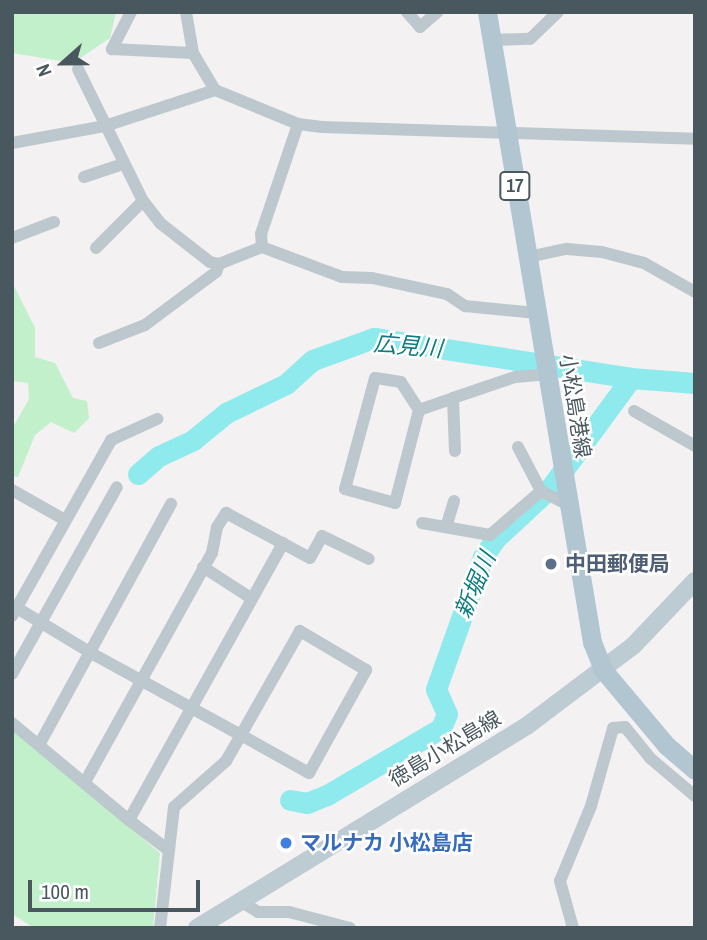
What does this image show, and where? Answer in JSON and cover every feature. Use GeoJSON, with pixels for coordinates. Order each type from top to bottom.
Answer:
{"type":"FeatureCollection","features":[{"type":"Feature","properties":{"kind":"main road","name":"小松島港線"},"geometry":{"type":"LineString","coordinates":[[487,12],[592,642],[604,671],[666,745],[695,770]]}},
{"type":"Feature","properties":{"kind":"main road","name":"徳島小松島線"},"geometry":{"type":"LineString","coordinates":[[197,928],[528,725],[604,671],[695,581]]}},
{"type":"Feature","properties":{"kind":"street"},"geometry":{"type":"LineString","coordinates":[[131,12],[112,49],[193,54]]}},
{"type":"Feature","properties":{"kind":"street"},"geometry":{"type":"LineString","coordinates":[[186,12],[193,54],[215,90],[298,124],[506,134],[695,139]]}},
{"type":"Feature","properties":{"kind":"street"},"geometry":{"type":"LineString","coordinates":[[407,12],[420,27],[437,12]]}},
{"type":"Feature","properties":{"kind":"street"},"geometry":{"type":"LineString","coordinates":[[492,40],[530,39],[558,12]]}},
{"type":"Feature","properties":{"kind":"street"},"geometry":{"type":"LineString","coordinates":[[78,69],[143,201],[160,223],[210,262],[219,264],[262,247],[342,277],[372,278],[447,294],[465,306],[537,313]]}},
{"type":"Feature","properties":{"kind":"street"},"geometry":{"type":"LineString","coordinates":[[12,143],[105,126],[215,90]]}},
{"type":"Feature","properties":{"kind":"street"},"geometry":{"type":"LineString","coordinates":[[262,247],[261,234],[298,124]]}},
{"type":"Feature","properties":{"kind":"street"},"geometry":{"type":"LineString","coordinates":[[84,177],[123,164]]}},
{"type":"Feature","properties":{"kind":"street"},"geometry":{"type":"LineString","coordinates":[[96,248],[143,201]]}},
{"type":"Feature","properties":{"kind":"street"},"geometry":{"type":"LineString","coordinates":[[12,238],[54,222]]}},
{"type":"Feature","properties":{"kind":"street"},"geometry":{"type":"LineString","coordinates":[[528,257],[567,249],[602,252],[644,263],[695,292]]}},
{"type":"Feature","properties":{"kind":"street"},"geometry":{"type":"LineString","coordinates":[[99,343],[145,325],[216,272],[219,264]]}},
{"type":"Feature","properties":{"kind":"street"},"geometry":{"type":"LineString","coordinates":[[419,410],[546,368]]}},
{"type":"Feature","properties":{"kind":"street"},"geometry":{"type":"LineString","coordinates":[[375,378],[401,382],[419,410],[395,503],[345,489],[375,378]]}},
{"type":"Feature","properties":{"kind":"street"},"geometry":{"type":"LineString","coordinates":[[453,398],[455,451]]}},
{"type":"Feature","properties":{"kind":"street"},"geometry":{"type":"LineString","coordinates":[[634,411],[695,446]]}},
{"type":"Feature","properties":{"kind":"street"},"geometry":{"type":"LineString","coordinates":[[157,419],[111,440],[15,612],[40,623],[91,653],[191,707],[241,735],[309,773],[366,670],[300,631],[241,735],[226,761],[174,807],[167,849],[160,928]]}},
{"type":"Feature","properties":{"kind":"street"},"geometry":{"type":"LineString","coordinates":[[518,447],[541,491],[568,505]]}},
{"type":"Feature","properties":{"kind":"street"},"geometry":{"type":"LineString","coordinates":[[12,674],[117,486]]}},
{"type":"Feature","properties":{"kind":"street"},"geometry":{"type":"LineString","coordinates":[[12,490],[65,520]]}},
{"type":"Feature","properties":{"kind":"street"},"geometry":{"type":"LineString","coordinates":[[447,524],[490,535],[541,491]]}},
{"type":"Feature","properties":{"kind":"street"},"geometry":{"type":"LineString","coordinates":[[422,523],[446,529],[454,500]]}},
{"type":"Feature","properties":{"kind":"street"},"geometry":{"type":"LineString","coordinates":[[39,745],[171,504]]}},
{"type":"Feature","properties":{"kind":"street"},"geometry":{"type":"LineString","coordinates":[[85,782],[204,567],[226,513],[310,558],[321,536],[369,559]]}},
{"type":"Feature","properties":{"kind":"street"},"geometry":{"type":"LineString","coordinates":[[129,820],[283,543]]}},
{"type":"Feature","properties":{"kind":"street"},"geometry":{"type":"LineString","coordinates":[[204,567],[251,598]]}},
{"type":"Feature","properties":{"kind":"street"},"geometry":{"type":"LineString","coordinates":[[12,723],[167,849]]}},
{"type":"Feature","properties":{"kind":"street"},"geometry":{"type":"LineString","coordinates":[[573,928],[560,881],[591,806],[613,728],[625,727],[650,758],[695,796]]}},
{"type":"Feature","properties":{"kind":"street"},"geometry":{"type":"LineString","coordinates":[[240,901],[258,912],[289,912],[350,928]]}},
{"type":"Feature","properties":{"kind":"green space"},"geometry":{"type":"Polygon","coordinates":[[[12,12],[116,12],[110,38],[73,63],[12,53],[12,12]]]}},
{"type":"Feature","properties":{"kind":"green space"},"geometry":{"type":"Polygon","coordinates":[[[12,282],[35,328],[35,357],[55,363],[73,398],[87,401],[89,418],[74,433],[51,422],[35,435],[18,477],[12,476],[12,429],[29,399],[28,383],[12,381],[12,282]]]}},
{"type":"Feature","properties":{"kind":"green space"},"geometry":{"type":"Polygon","coordinates":[[[12,730],[160,853],[153,928],[34,928],[12,914],[12,730]]]}},
{"type":"Feature","properties":{"kind":"waterway","name":"広見川"},"geometry":{"type":"LineString","coordinates":[[138,474],[159,456],[193,440],[226,413],[286,384],[313,360],[374,338],[631,378],[695,383]]}},
{"type":"Feature","properties":{"kind":"waterway","name":"新堀川"},"geometry":{"type":"LineString","coordinates":[[290,800],[307,803],[327,795],[441,728],[447,714],[436,689],[483,557],[496,538],[551,487],[631,378]]}},
{"type":"Feature","properties":{"kind":"place","name":"中田郵便局"},"geometry":{"type":"Point","coordinates":[551,564]}},
{"type":"Feature","properties":{"kind":"place","name":"マルナカ 小松島店"},"geometry":{"type":"Point","coordinates":[286,843]}}]}
